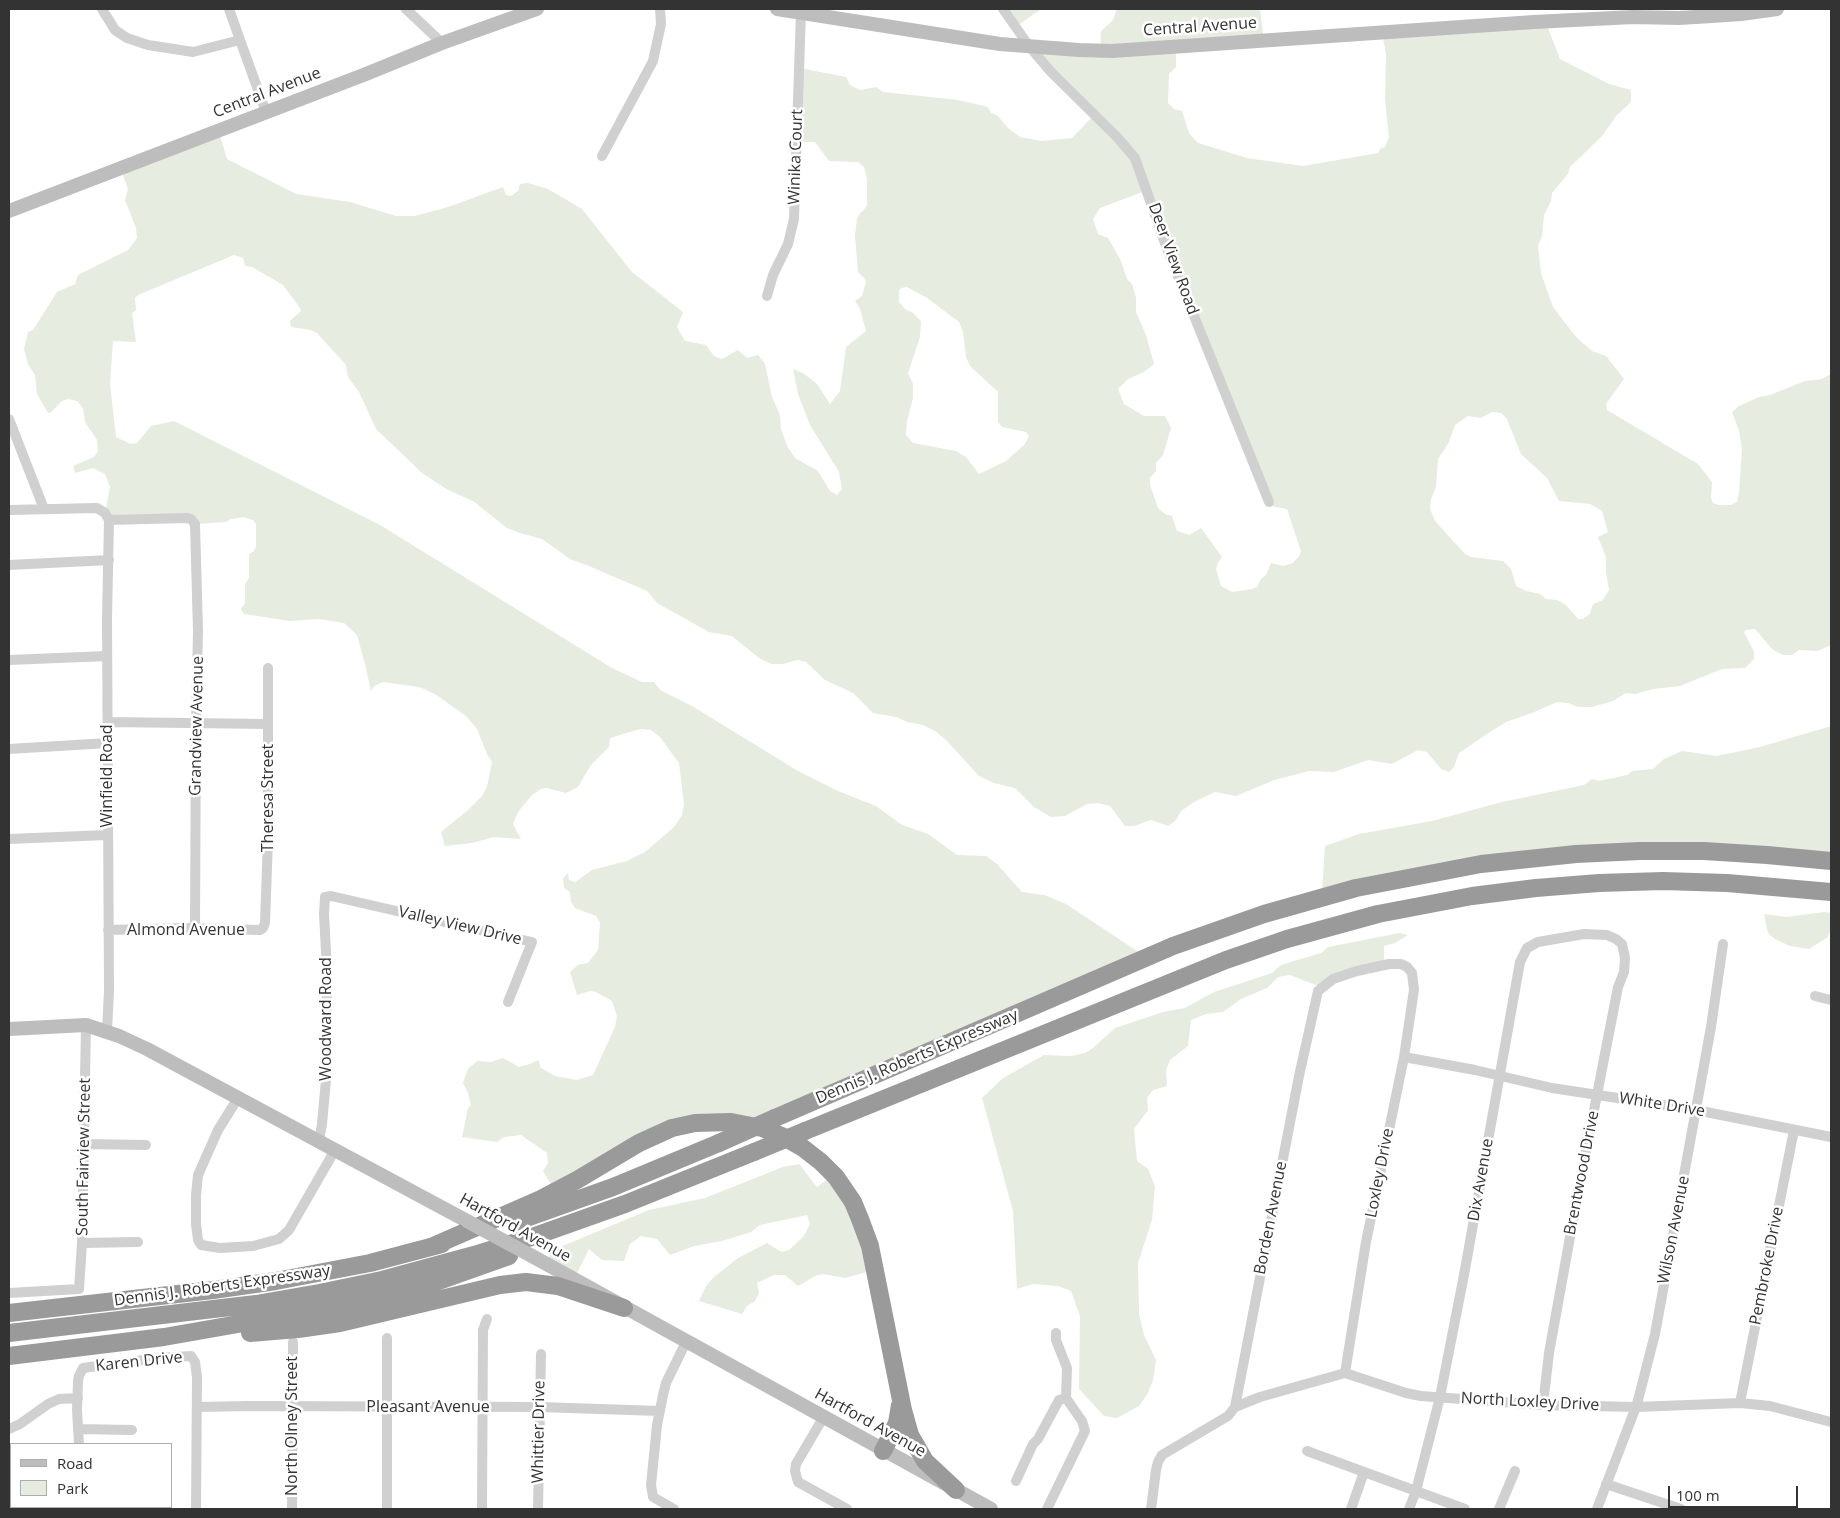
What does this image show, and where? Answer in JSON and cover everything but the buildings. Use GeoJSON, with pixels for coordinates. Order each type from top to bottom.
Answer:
{"type":"FeatureCollection","features":[{"type":"Feature","properties":{"kind":"highway","name":"Dennis J. Roberts Expressway"},"geometry":{"type":"LineString","coordinates":[[9,1313],[276,1281],[370,1263],[432,1247],[523,1219],[583,1198],[719,1143],[1188,940],[1264,914],[1356,888],[1481,864],[1576,854],[1704,851],[1831,861]]}},
{"type":"Feature","properties":{"kind":"highway","name":"Dennis J. Roberts Expressway"},"geometry":{"type":"LineString","coordinates":[[9,1333],[225,1308],[319,1293],[382,1280],[474,1255],[596,1215],[1226,960],[1287,939],[1378,914],[1441,901],[1504,892],[1599,883],[1711,882],[1766,885],[1831,892]]}},
{"type":"Feature","properties":{"kind":"highway"},"geometry":{"type":"LineString","coordinates":[[432,1247],[541,1199],[578,1180],[639,1143],[661,1132],[683,1125],[731,1122],[762,1128],[788,1139],[812,1154],[836,1177],[852,1202],[871,1252],[907,1426],[916,1448],[930,1467],[962,1488]]}},
{"type":"Feature","properties":{"kind":"highway"},"geometry":{"type":"LineString","coordinates":[[9,1354],[164,1337],[287,1316],[413,1290],[504,1258],[596,1215]]}},
{"type":"Feature","properties":{"kind":"highway"},"geometry":{"type":"LineString","coordinates":[[164,1337],[271,1332],[319,1327],[363,1319],[500,1285],[526,1282],[558,1286],[624,1308]]}},
{"type":"Feature","properties":{"kind":"highway"},"geometry":{"type":"LineString","coordinates":[[9,1308],[71,1306]]}},
{"type":"Feature","properties":{"kind":"highway"},"geometry":{"type":"LineString","coordinates":[[883,1451],[899,1416],[899,1388]]}},
{"type":"Feature","properties":{"kind":"main road","name":"Central Avenue"},"geometry":{"type":"LineString","coordinates":[[9,211],[442,43],[537,9]]}},
{"type":"Feature","properties":{"kind":"main road","name":"Central Avenue"},"geometry":{"type":"LineString","coordinates":[[777,9],[1000,44],[1112,51],[1534,22],[1633,17],[1679,18],[1712,16],[1777,9]]}},
{"type":"Feature","properties":{"kind":"main road","name":"Hartford Avenue"},"geometry":{"type":"LineString","coordinates":[[9,1030],[86,1025],[107,1031],[140,1046],[532,1256],[883,1451],[962,1488],[991,1509]]}},
{"type":"Feature","properties":{"kind":"street"},"geometry":{"type":"LineString","coordinates":[[102,9],[116,30],[127,38],[148,45],[193,52],[240,40]]}},
{"type":"Feature","properties":{"kind":"street"},"geometry":{"type":"LineString","coordinates":[[230,9],[266,112]]}},
{"type":"Feature","properties":{"kind":"street"},"geometry":{"type":"LineString","coordinates":[[406,9],[442,43]]}},
{"type":"Feature","properties":{"kind":"street"},"geometry":{"type":"LineString","coordinates":[[602,156],[653,61],[661,24],[660,9]]}},
{"type":"Feature","properties":{"kind":"street","name":"Deer View Road"},"geometry":{"type":"LineString","coordinates":[[1004,9],[1029,46],[1050,72],[1117,137],[1135,158],[1167,249],[1269,502]]}},
{"type":"Feature","properties":{"kind":"street","name":"Winika Court"},"geometry":{"type":"LineString","coordinates":[[767,296],[773,275],[792,232],[801,12]]}},
{"type":"Feature","properties":{"kind":"street"},"geometry":{"type":"LineString","coordinates":[[9,419],[44,509]]}},
{"type":"Feature","properties":{"kind":"street"},"geometry":{"type":"LineString","coordinates":[[9,510],[97,508],[105,513],[109,520]]}},
{"type":"Feature","properties":{"kind":"street","name":"Grandview Avenue"},"geometry":{"type":"LineString","coordinates":[[109,520],[186,518],[191,519],[195,524],[198,631],[195,928]]}},
{"type":"Feature","properties":{"kind":"street","name":"Winfield Road"},"geometry":{"type":"LineString","coordinates":[[107,1031],[109,992],[107,656],[109,520]]}},
{"type":"Feature","properties":{"kind":"street"},"geometry":{"type":"LineString","coordinates":[[9,565],[109,560]]}},
{"type":"Feature","properties":{"kind":"street"},"geometry":{"type":"LineString","coordinates":[[9,660],[107,656]]}},
{"type":"Feature","properties":{"kind":"street","name":"Theresa Street"},"geometry":{"type":"LineString","coordinates":[[263,928],[265,922],[268,839],[268,668]]}},
{"type":"Feature","properties":{"kind":"street"},"geometry":{"type":"LineString","coordinates":[[108,722],[268,724]]}},
{"type":"Feature","properties":{"kind":"street"},"geometry":{"type":"LineString","coordinates":[[9,748],[108,743]]}},
{"type":"Feature","properties":{"kind":"street"},"geometry":{"type":"LineString","coordinates":[[9,839],[107,835]]}},
{"type":"Feature","properties":{"kind":"street","name":"Valley View Drive"},"geometry":{"type":"LineString","coordinates":[[325,897],[331,896],[532,942],[508,1002]]}},
{"type":"Feature","properties":{"kind":"street","name":"Woodward Road"},"geometry":{"type":"LineString","coordinates":[[319,1141],[326,1080],[327,971],[325,897]]}},
{"type":"Feature","properties":{"kind":"street","name":"Almond Avenue"},"geometry":{"type":"LineString","coordinates":[[108,930],[195,928],[260,930],[263,928]]}},
{"type":"Feature","properties":{"kind":"street","name":"Dix Avenue"},"geometry":{"type":"LineString","coordinates":[[1409,1509],[1416,1491],[1440,1397],[1501,1077],[1520,962],[1527,948],[1538,942],[1584,934],[1607,935],[1622,944]]}},
{"type":"Feature","properties":{"kind":"street","name":"Brentwood Drive"},"geometry":{"type":"LineString","coordinates":[[1543,1404],[1549,1353],[1580,1182],[1618,987],[1624,972],[1625,958],[1622,944]]}},
{"type":"Feature","properties":{"kind":"street","name":"Wilson Avenue"},"geometry":{"type":"LineString","coordinates":[[1597,1509],[1636,1407],[1655,1334],[1712,1027],[1723,944]]}},
{"type":"Feature","properties":{"kind":"street","name":"Borden Avenue"},"geometry":{"type":"LineString","coordinates":[[1235,1407],[1295,1095],[1318,991],[1333,979],[1357,970],[1389,964],[1401,964],[1408,967],[1412,973]]}},
{"type":"Feature","properties":{"kind":"street","name":"Loxley Drive"},"geometry":{"type":"LineString","coordinates":[[1345,1373],[1366,1242],[1404,1057],[1414,990],[1412,973]]}},
{"type":"Feature","properties":{"kind":"street"},"geometry":{"type":"LineString","coordinates":[[1815,996],[1831,1000]]}},
{"type":"Feature","properties":{"kind":"street","name":"South Fairview Street"},"geometry":{"type":"LineString","coordinates":[[9,1293],[79,1289],[82,1243],[86,1025]]}},
{"type":"Feature","properties":{"kind":"street","name":"White Drive"},"geometry":{"type":"LineString","coordinates":[[1404,1057],[1474,1070],[1552,1088],[1696,1110],[1831,1137]]}},
{"type":"Feature","properties":{"kind":"street"},"geometry":{"type":"LineString","coordinates":[[238,1098],[218,1130],[198,1174],[196,1224],[199,1243],[205,1246],[220,1248],[253,1246],[279,1239],[288,1230],[336,1150]]}},
{"type":"Feature","properties":{"kind":"street","name":"Pembroke Drive"},"geometry":{"type":"LineString","coordinates":[[1740,1403],[1794,1130]]}},
{"type":"Feature","properties":{"kind":"street"},"geometry":{"type":"LineString","coordinates":[[83,1144],[146,1145]]}},
{"type":"Feature","properties":{"kind":"street"},"geometry":{"type":"LineString","coordinates":[[82,1243],[138,1242]]}},
{"type":"Feature","properties":{"kind":"street"},"geometry":{"type":"LineString","coordinates":[[482,1509],[483,1330],[487,1318]]}},
{"type":"Feature","properties":{"kind":"street"},"geometry":{"type":"LineString","coordinates":[[1047,1509],[1085,1431],[1082,1421],[1066,1398],[1066,1368],[1056,1340],[1056,1333]]}},
{"type":"Feature","properties":{"kind":"street"},"geometry":{"type":"LineString","coordinates":[[387,1338],[387,1509]]}},
{"type":"Feature","properties":{"kind":"street","name":"North Olney Street"},"geometry":{"type":"LineString","coordinates":[[292,1509],[293,1342]]}},
{"type":"Feature","properties":{"kind":"street"},"geometry":{"type":"LineString","coordinates":[[674,1509],[653,1497],[652,1492],[660,1411],[666,1383],[686,1342]]}},
{"type":"Feature","properties":{"kind":"street","name":"Whittier Drive"},"geometry":{"type":"LineString","coordinates":[[538,1509],[541,1354]]}},
{"type":"Feature","properties":{"kind":"street","name":"Karen Drive"},"geometry":{"type":"LineString","coordinates":[[78,1398],[79,1376],[83,1368],[184,1355],[191,1356],[195,1362],[197,1407]]}},
{"type":"Feature","properties":{"kind":"street"},"geometry":{"type":"LineString","coordinates":[[1151,1509],[1156,1470],[1162,1456],[1228,1416],[1235,1407],[1260,1397],[1345,1373]]}},
{"type":"Feature","properties":{"kind":"street","name":"North Loxley Drive"},"geometry":{"type":"LineString","coordinates":[[1345,1373],[1421,1396],[1543,1404],[1636,1407],[1740,1403],[1770,1406],[1831,1422]]}},
{"type":"Feature","properties":{"kind":"street"},"geometry":{"type":"LineString","coordinates":[[9,1429],[59,1399],[78,1398],[79,1443]]}},
{"type":"Feature","properties":{"kind":"street"},"geometry":{"type":"LineString","coordinates":[[1016,1481],[1033,1444],[1038,1439],[1059,1400],[1066,1398]]}},
{"type":"Feature","properties":{"kind":"street"},"geometry":{"type":"LineString","coordinates":[[196,1509],[197,1407]]}},
{"type":"Feature","properties":{"kind":"street","name":"Pleasant Avenue"},"geometry":{"type":"LineString","coordinates":[[197,1407],[539,1407],[660,1411]]}},
{"type":"Feature","properties":{"kind":"street"},"geometry":{"type":"LineString","coordinates":[[823,1418],[796,1464],[798,1482],[847,1509]]}},
{"type":"Feature","properties":{"kind":"street"},"geometry":{"type":"LineString","coordinates":[[78,1429],[132,1430]]}},
{"type":"Feature","properties":{"kind":"street"},"geometry":{"type":"LineString","coordinates":[[1307,1451],[1465,1509]]}},
{"type":"Feature","properties":{"kind":"street"},"geometry":{"type":"LineString","coordinates":[[1498,1509],[1515,1471]]}},
{"type":"Feature","properties":{"kind":"street"},"geometry":{"type":"LineString","coordinates":[[1351,1509],[1364,1472]]}},
{"type":"Feature","properties":{"kind":"street"},"geometry":{"type":"LineString","coordinates":[[1606,1484],[1681,1509]]}},
{"type":"Feature","properties":{"kind":"green space"},"geometry":{"type":"Polygon","coordinates":[[[1003,9],[1041,9],[1016,27],[1003,9]]]}},
{"type":"Feature","properties":{"kind":"green space"},"geometry":{"type":"Polygon","coordinates":[[[1117,9],[1260,9],[1264,41],[1176,47],[1176,67],[1169,74],[1168,103],[1174,109],[1182,111],[1189,133],[1198,143],[1247,158],[1303,166],[1378,153],[1380,149],[1385,147],[1389,137],[1385,100],[1386,54],[1382,33],[1546,23],[1560,59],[1609,84],[1631,90],[1631,102],[1616,116],[1603,135],[1570,167],[1568,174],[1552,193],[1551,201],[1544,215],[1542,236],[1538,246],[1541,273],[1553,307],[1576,337],[1592,351],[1606,356],[1624,379],[1606,404],[1607,410],[1698,464],[1712,482],[1711,498],[1713,503],[1718,505],[1731,505],[1737,502],[1739,493],[1742,449],[1739,431],[1732,412],[1739,406],[1759,397],[1770,395],[1805,381],[1822,379],[1831,374],[1831,645],[1818,651],[1799,650],[1792,655],[1783,655],[1773,650],[1755,629],[1746,630],[1744,632],[1754,652],[1754,659],[1745,668],[1722,669],[1680,686],[1653,689],[1635,694],[1626,693],[1613,701],[1592,707],[1578,707],[1568,703],[1557,702],[1506,722],[1487,734],[1459,753],[1454,767],[1449,772],[1441,769],[1427,752],[1418,750],[1392,764],[1368,760],[1334,772],[1309,771],[1274,780],[1236,796],[1215,792],[1194,802],[1181,811],[1176,820],[1168,826],[1151,820],[1134,826],[1125,826],[1110,806],[1098,803],[1087,804],[1065,816],[1051,817],[1034,807],[1015,788],[994,783],[979,776],[946,740],[935,731],[923,725],[907,722],[896,717],[873,713],[853,693],[825,680],[806,662],[797,660],[783,664],[771,664],[759,658],[732,636],[709,632],[657,603],[647,591],[570,559],[542,539],[507,528],[473,501],[448,490],[422,473],[376,429],[359,392],[348,377],[346,365],[317,333],[311,330],[291,327],[290,321],[301,311],[283,285],[252,267],[245,266],[243,258],[234,255],[138,295],[135,298],[136,310],[132,313],[136,342],[113,341],[110,384],[116,437],[131,444],[137,443],[151,426],[174,421],[380,525],[612,668],[642,682],[654,682],[660,690],[692,706],[798,771],[838,791],[876,806],[902,825],[928,834],[957,855],[986,856],[997,864],[1022,892],[1044,895],[1066,904],[1143,955],[767,1118],[711,1118],[554,1189],[543,1171],[548,1163],[547,1153],[521,1135],[504,1137],[497,1142],[462,1137],[468,1108],[471,1105],[463,1083],[468,1069],[477,1061],[491,1062],[503,1058],[519,1067],[538,1060],[541,1068],[555,1076],[577,1080],[593,1075],[615,1027],[617,1016],[612,1001],[596,992],[590,991],[577,995],[570,972],[578,965],[588,963],[598,950],[600,923],[596,916],[575,908],[571,902],[570,892],[564,888],[563,878],[568,873],[569,880],[575,882],[592,870],[627,861],[645,852],[674,827],[682,815],[684,805],[679,763],[660,737],[651,730],[640,729],[610,738],[609,747],[591,765],[578,787],[566,793],[547,788],[541,789],[532,795],[518,812],[513,824],[521,839],[494,837],[472,843],[445,846],[441,832],[468,810],[482,796],[487,787],[492,762],[477,729],[466,716],[435,694],[419,687],[383,682],[374,686],[371,691],[357,635],[344,623],[319,619],[290,621],[244,614],[241,609],[245,603],[245,584],[249,578],[249,554],[254,551],[256,546],[256,524],[253,520],[244,517],[231,519],[226,522],[196,524],[190,520],[109,521],[105,514],[110,487],[105,474],[93,468],[75,473],[73,466],[94,457],[98,451],[97,440],[85,422],[83,408],[77,401],[68,399],[62,401],[48,413],[37,394],[35,375],[28,364],[24,349],[28,332],[33,330],[57,292],[75,284],[78,275],[128,250],[137,238],[136,228],[125,200],[128,189],[121,170],[219,132],[227,159],[296,194],[350,202],[396,216],[415,216],[448,207],[503,187],[506,195],[511,196],[518,191],[520,184],[528,183],[548,189],[582,209],[632,272],[683,312],[677,327],[685,341],[706,345],[714,356],[722,359],[738,350],[747,358],[758,355],[765,364],[772,397],[780,415],[781,429],[787,446],[795,458],[818,471],[830,491],[837,495],[842,489],[839,472],[810,425],[798,394],[793,369],[803,373],[817,384],[830,404],[840,391],[846,347],[866,331],[860,309],[855,301],[862,296],[866,282],[858,272],[855,235],[857,219],[867,205],[867,179],[864,167],[858,162],[829,161],[815,142],[796,142],[800,68],[846,77],[850,85],[860,90],[876,87],[883,92],[958,100],[988,107],[991,113],[998,116],[1008,128],[1020,137],[1041,141],[1072,138],[1092,117],[1034,54],[1100,51],[1101,31],[1113,20],[1117,9]],[[1145,191],[1100,208],[1093,219],[1098,234],[1108,238],[1121,261],[1127,279],[1132,284],[1136,298],[1136,312],[1146,335],[1154,364],[1144,372],[1128,379],[1118,389],[1124,404],[1144,416],[1165,416],[1171,428],[1163,455],[1156,463],[1156,471],[1150,478],[1150,485],[1158,508],[1165,514],[1172,516],[1177,531],[1189,535],[1201,528],[1222,557],[1216,569],[1221,586],[1232,592],[1257,587],[1261,579],[1266,575],[1271,563],[1283,566],[1293,563],[1301,551],[1287,509],[1271,506],[1145,191]],[[907,287],[901,288],[899,291],[899,302],[921,321],[920,337],[908,373],[913,384],[913,398],[907,421],[906,435],[913,443],[956,451],[966,457],[979,474],[1006,461],[1025,444],[1029,436],[1026,432],[1002,427],[998,422],[998,392],[970,366],[966,357],[963,332],[959,322],[927,298],[907,287]],[[1492,412],[1481,418],[1468,416],[1455,425],[1449,442],[1438,459],[1436,487],[1431,499],[1430,509],[1435,521],[1465,554],[1471,557],[1503,561],[1511,569],[1516,586],[1526,591],[1540,594],[1546,599],[1557,600],[1566,605],[1578,619],[1583,619],[1590,614],[1593,604],[1603,600],[1609,590],[1606,557],[1598,537],[1608,532],[1602,511],[1590,504],[1559,501],[1547,478],[1521,454],[1507,419],[1501,413],[1492,412]]]}},
{"type":"Feature","properties":{"kind":"green space"},"geometry":{"type":"Polygon","coordinates":[[[1831,726],[1831,860],[1677,848],[1322,892],[1325,846],[1359,834],[1432,821],[1502,802],[1584,785],[1592,779],[1599,781],[1627,775],[1632,771],[1653,769],[1664,759],[1682,751],[1717,756],[1760,747],[1831,726]]]}},
{"type":"Feature","properties":{"kind":"green space"},"geometry":{"type":"Polygon","coordinates":[[[1825,912],[1831,913],[1831,927],[1828,937],[1809,949],[1790,946],[1775,939],[1768,933],[1764,914],[1786,917],[1825,912]]]}},
{"type":"Feature","properties":{"kind":"green space"},"geometry":{"type":"Polygon","coordinates":[[[1400,933],[1408,935],[1395,943],[1384,946],[1384,966],[1321,987],[1290,975],[1278,977],[1267,988],[1241,999],[1223,1012],[1206,1014],[1191,1020],[1188,1046],[1170,1060],[1166,1070],[1167,1086],[1153,1090],[1147,1098],[1148,1110],[1134,1129],[1137,1161],[1148,1169],[1155,1186],[1152,1220],[1138,1263],[1139,1314],[1144,1335],[1156,1360],[1153,1380],[1148,1393],[1139,1406],[1117,1418],[1104,1416],[1079,1389],[1080,1316],[1071,1291],[1058,1286],[1033,1284],[1017,1289],[1013,1211],[982,1098],[1003,1078],[1044,1055],[1071,1056],[1085,1053],[1115,1028],[1163,1012],[1185,1008],[1214,992],[1272,973],[1281,965],[1321,953],[1328,947],[1400,933]]]}},
{"type":"Feature","properties":{"kind":"green space"},"geometry":{"type":"Polygon","coordinates":[[[799,1164],[817,1187],[833,1175],[874,1270],[845,1278],[823,1274],[815,1276],[798,1286],[785,1275],[774,1275],[757,1283],[759,1293],[755,1301],[747,1306],[742,1314],[699,1301],[706,1286],[713,1278],[738,1258],[767,1243],[782,1252],[789,1250],[804,1236],[810,1224],[807,1215],[760,1225],[751,1232],[722,1241],[694,1246],[670,1255],[657,1239],[641,1236],[630,1244],[624,1261],[602,1260],[589,1249],[575,1277],[546,1262],[553,1250],[649,1210],[705,1198],[783,1167],[799,1164]]]}}]}
